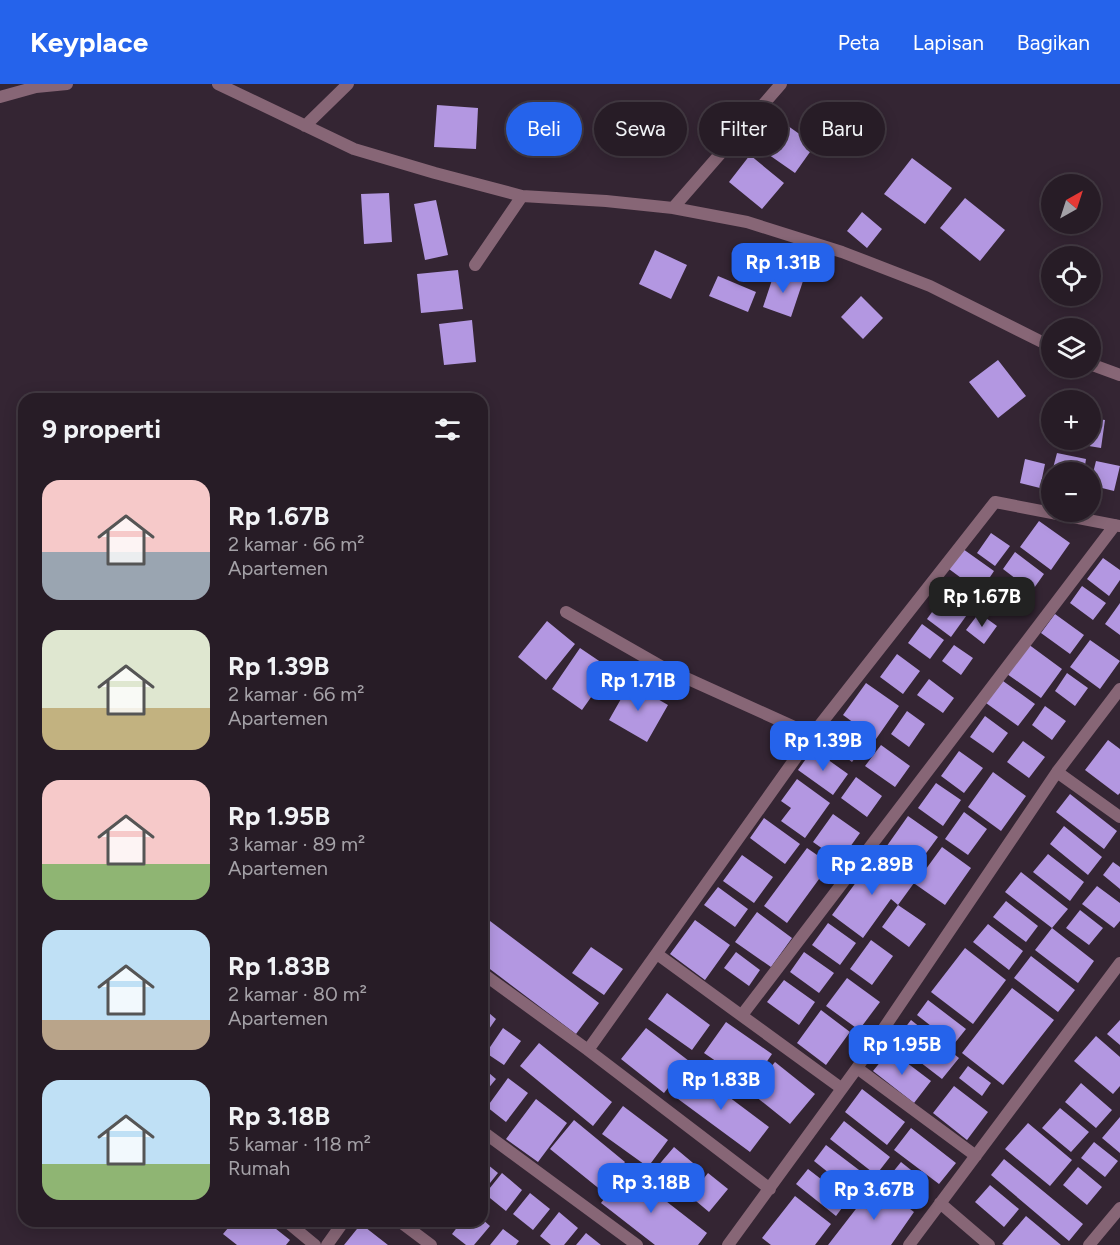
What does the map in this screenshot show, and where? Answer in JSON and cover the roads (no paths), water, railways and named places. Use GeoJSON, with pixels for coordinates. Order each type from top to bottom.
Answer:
{"type":"FeatureCollection","features":[{"type":"Feature","properties":{"kind":"street"},"geometry":{"type":"LineString","coordinates":[[0,98],[35,86],[67,84]]}},
{"type":"Feature","properties":{"kind":"street"},"geometry":{"type":"LineString","coordinates":[[218,84],[354,149],[522,196],[673,208],[747,222],[842,252],[930,286],[1041,342]]}},
{"type":"Feature","properties":{"kind":"street"},"geometry":{"type":"LineString","coordinates":[[305,126],[348,84]]}},
{"type":"Feature","properties":{"kind":"street"},"geometry":{"type":"LineString","coordinates":[[673,208],[781,84]]}},
{"type":"Feature","properties":{"kind":"street"},"geometry":{"type":"LineString","coordinates":[[475,265],[522,196]]}},
{"type":"Feature","properties":{"kind":"street"},"geometry":{"type":"LineString","coordinates":[[1101,368],[1120,375]]}},
{"type":"Feature","properties":{"kind":"street"},"geometry":{"type":"LineString","coordinates":[[588,1050],[812,735],[995,502],[1117,526],[742,1015]]}},
{"type":"Feature","properties":{"kind":"street"},"geometry":{"type":"LineString","coordinates":[[566,612],[664,668],[812,735]]}},
{"type":"Feature","properties":{"kind":"street"},"geometry":{"type":"LineString","coordinates":[[728,1245],[857,1068],[1057,772],[1120,689]]}},
{"type":"Feature","properties":{"kind":"street"},"geometry":{"type":"LineString","coordinates":[[1057,772],[1120,817]]}},
{"type":"Feature","properties":{"kind":"street"},"geometry":{"type":"LineString","coordinates":[[657,954],[841,1088]]}},
{"type":"Feature","properties":{"kind":"street"},"geometry":{"type":"LineString","coordinates":[[909,1245],[1120,963]]}},
{"type":"Feature","properties":{"kind":"street"},"geometry":{"type":"LineString","coordinates":[[488,978],[588,1050],[770,1189]]}},
{"type":"Feature","properties":{"kind":"street"},"geometry":{"type":"LineString","coordinates":[[857,1068],[975,1156]]}},
{"type":"Feature","properties":{"kind":"street"},"geometry":{"type":"LineString","coordinates":[[488,1135],[637,1245]]}},
{"type":"Feature","properties":{"kind":"street"},"geometry":{"type":"LineString","coordinates":[[940,1203],[989,1245]]}},
{"type":"Feature","properties":{"kind":"street"},"geometry":{"type":"LineString","coordinates":[[1089,1245],[1120,1208]]}},
{"type":"Feature","properties":{"kind":"street"},"geometry":{"type":"LineString","coordinates":[[293,1227],[315,1245]]}},
{"type":"Feature","properties":{"kind":"street"},"geometry":{"type":"LineString","coordinates":[[327,1245],[340,1227]]}},
{"type":"Feature","properties":{"kind":"street"},"geometry":{"type":"LineString","coordinates":[[407,1227],[431,1245]]}}]}
